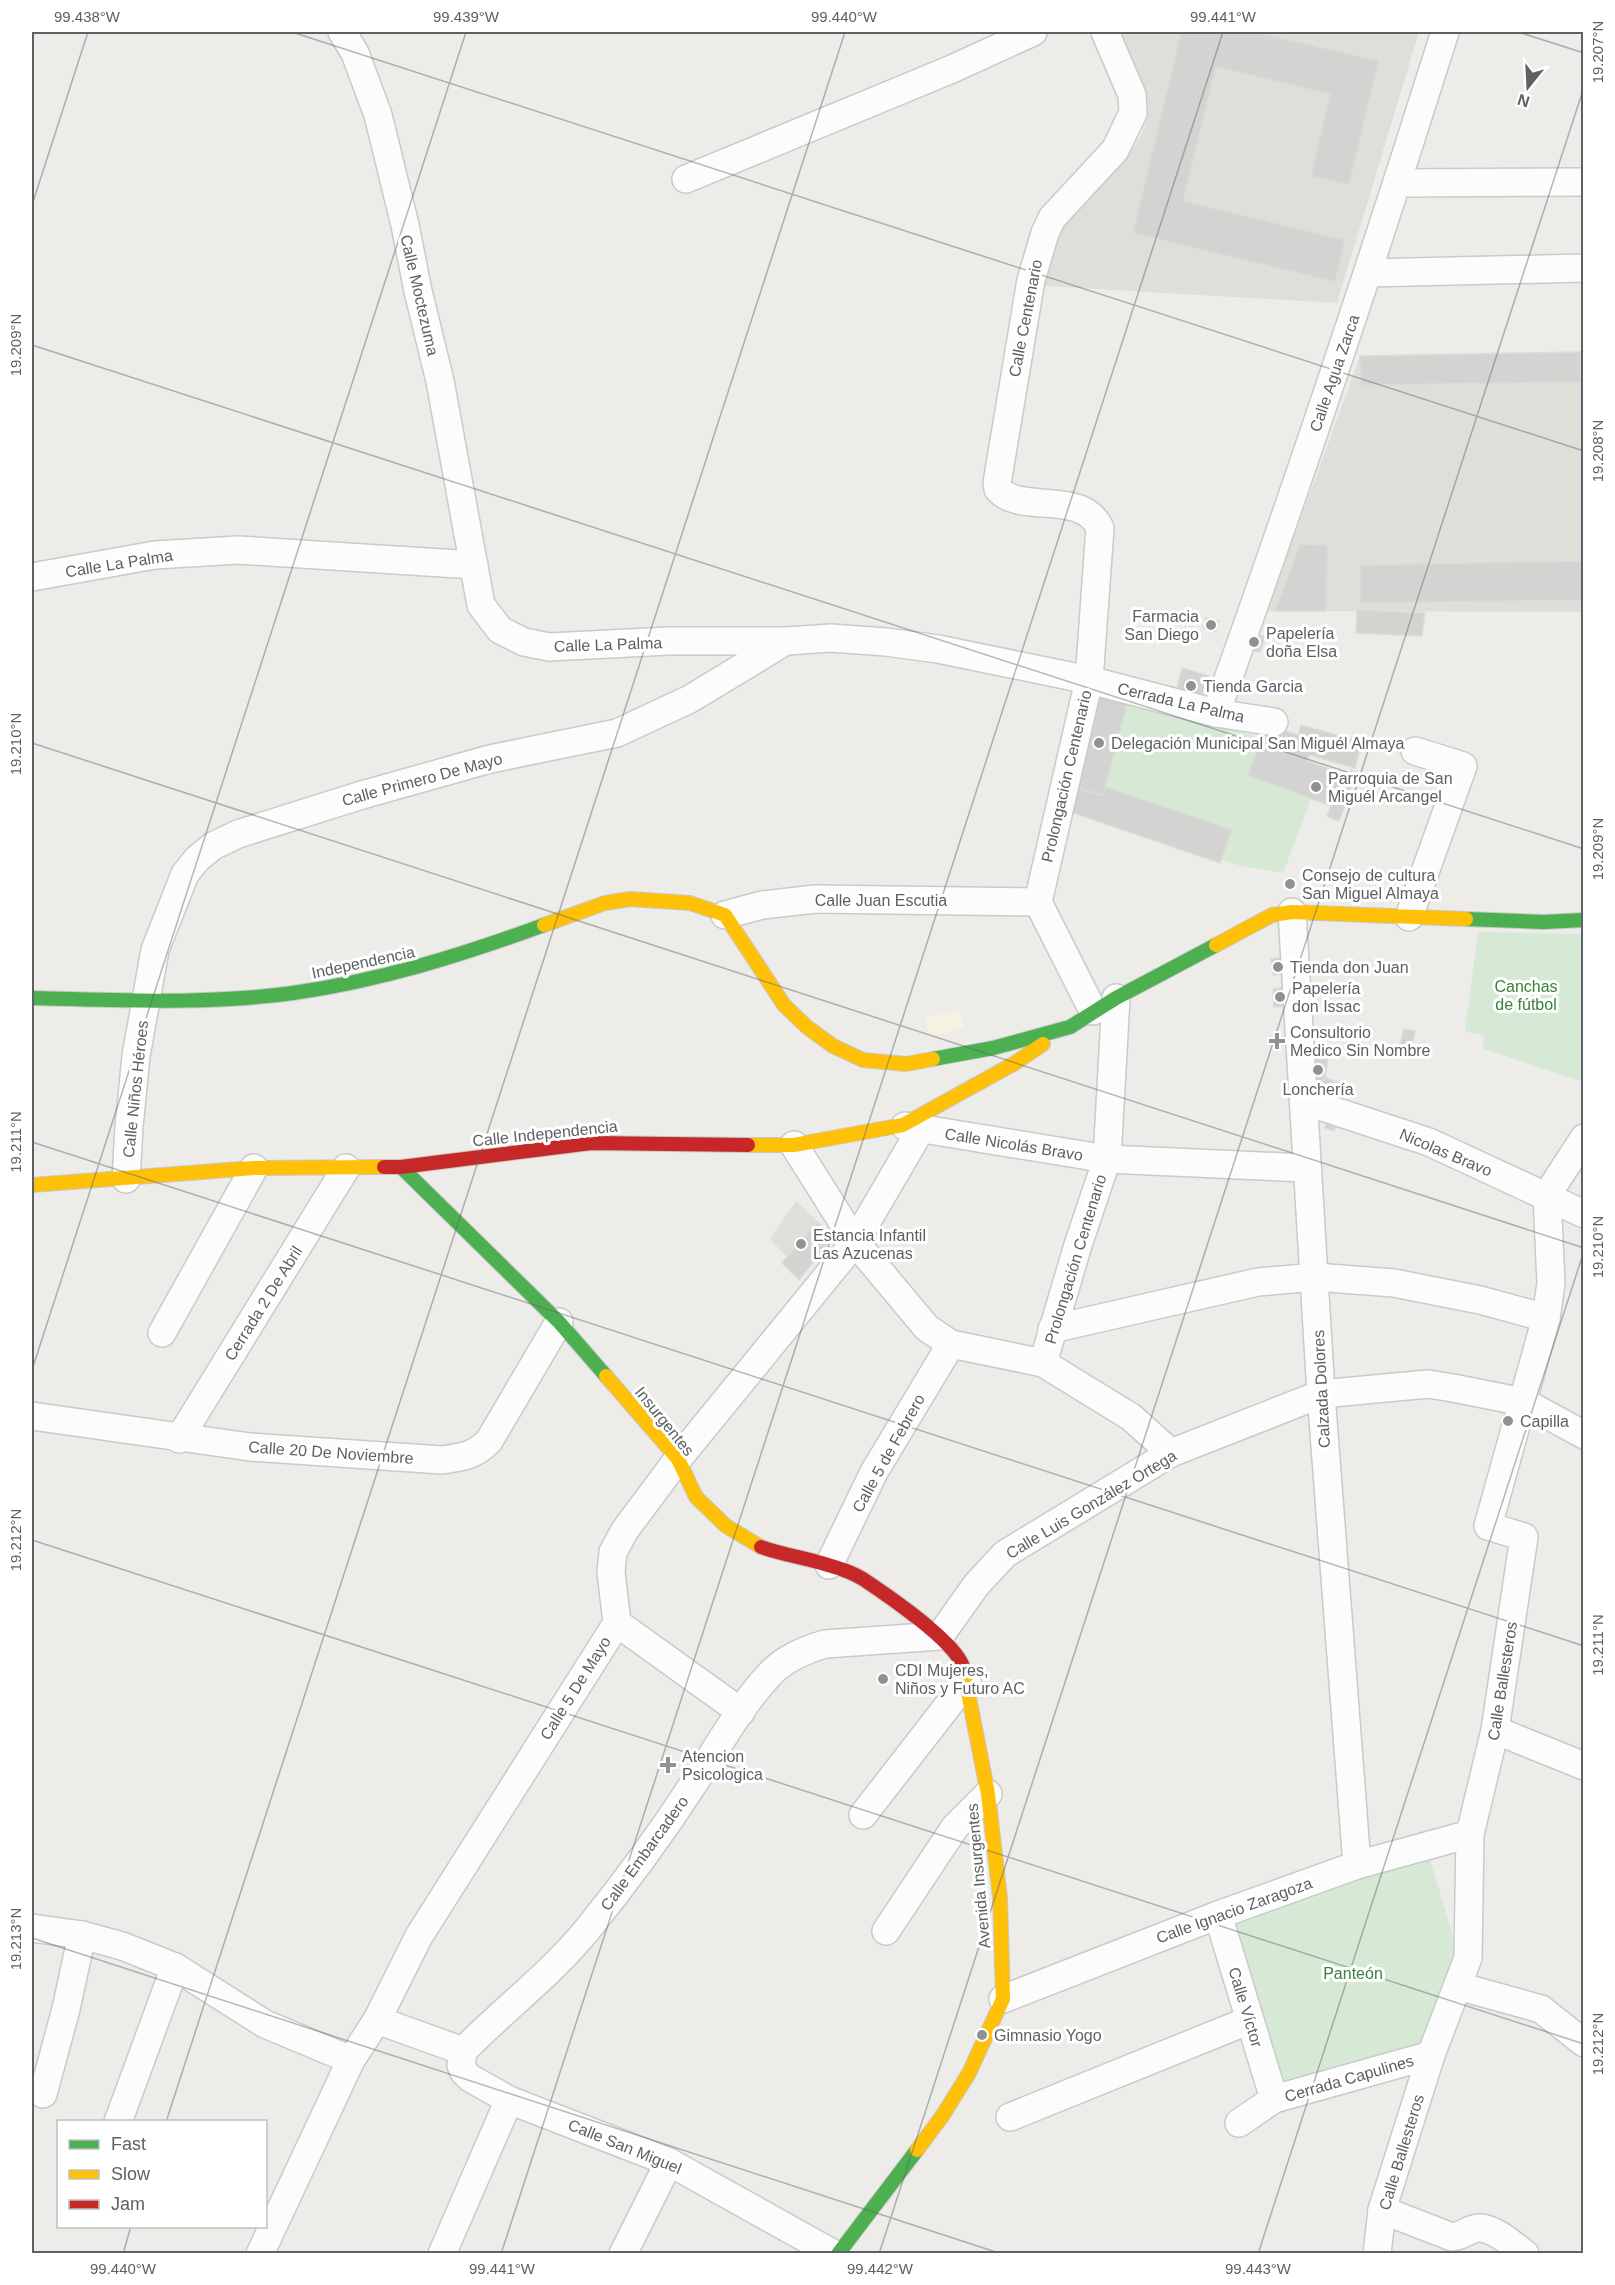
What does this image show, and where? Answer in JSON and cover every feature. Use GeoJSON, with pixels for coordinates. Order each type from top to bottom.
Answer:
{"type":"FeatureCollection","features":[{"type":"Feature","properties":{"kind":"street","name":"Calle Moctezuma"},"geometry":{"type":"LineString","coordinates":[[342,32],[355,53],[378,115],[440,381],[474,565]]}},
{"type":"Feature","properties":{"kind":"street"},"geometry":{"type":"LineString","coordinates":[[687,179],[952,69],[1033,32]]}},
{"type":"Feature","properties":{"kind":"street","name":"Calle Centenario"},"geometry":{"type":"LineString","coordinates":[[1100,528],[1096,520],[1088,513],[1072,507],[1009,498],[1002,494],[997,483],[1030,280],[1045,233],[1052,219],[1114,150],[1133,112],[1132,95],[1106,32]]}},
{"type":"Feature","properties":{"kind":"street","name":"Calle Agua Zarca"},"geometry":{"type":"LineString","coordinates":[[1216,713],[1285,520],[1398,183],[1445,32]]}},
{"type":"Feature","properties":{"kind":"street"},"geometry":{"type":"LineString","coordinates":[[1398,183],[1584,182]]}},
{"type":"Feature","properties":{"kind":"street"},"geometry":{"type":"LineString","coordinates":[[1368,273],[1584,268]]}},
{"type":"Feature","properties":{"kind":"street","name":"Prolongación Centenario"},"geometry":{"type":"LineString","coordinates":[[1100,528],[1089,681],[1038,902],[1104,1004],[1107,1160],[1043,1363],[1131,1417],[1172,1453]]}},
{"type":"Feature","properties":{"kind":"street","name":"Calle La Palma"},"geometry":{"type":"LineString","coordinates":[[32,577],[155,555],[238,550],[474,565],[481,605],[500,630],[524,642],[549,647],[669,641],[786,641],[831,638],[886,642],[938,650],[1089,681]]}},
{"type":"Feature","properties":{"kind":"street","name":"Calle Primero De Mayo"},"geometry":{"type":"LineString","coordinates":[[146,1000],[155,950],[174,897],[185,874],[197,859],[213,846],[238,834],[282,819],[490,759],[617,733],[690,699],[786,641]]}},
{"type":"Feature","properties":{"kind":"street","name":"Cerrada La Palma"},"geometry":{"type":"LineString","coordinates":[[1089,681],[1216,713],[1274,722]]}},
{"type":"Feature","properties":{"kind":"street"},"geometry":{"type":"LineString","coordinates":[[1409,917],[1463,766],[1415,751]]}},
{"type":"Feature","properties":{"kind":"street","name":"Independencia"},"geometry":{"type":"LineString","coordinates":[[32,998],[213,999],[275,995],[328,988],[422,967],[605,903],[630,899],[654,898],[690,903],[725,915]]}},
{"type":"Feature","properties":{"kind":"street","name":"Calle Juan Escutia"},"geometry":{"type":"LineString","coordinates":[[725,915],[762,905],[815,899],[1038,902]]}},
{"type":"Feature","properties":{"kind":"street","name":"Calle Independencia"},"geometry":{"type":"LineString","coordinates":[[32,1185],[254,1168],[401,1167],[591,1143],[794,1145],[912,1127],[1104,1004],[1272,915],[1292,912],[1544,922],[1584,920]]}},
{"type":"Feature","properties":{"kind":"street","name":"Calzada Dolores"},"geometry":{"type":"LineString","coordinates":[[1292,912],[1320,1394],[1357,1865]]}},
{"type":"Feature","properties":{"kind":"street","name":"Calle Independencia"},"geometry":{"type":"LineString","coordinates":[[725,915],[784,1005],[832,1046],[863,1060],[906,1064],[945,1058],[993,1048],[1070,1027]]}},
{"type":"Feature","properties":{"kind":"street","name":"Calle Niños Héroes"},"geometry":{"type":"LineString","coordinates":[[126,1179],[136,1056],[146,1000]]}},
{"type":"Feature","properties":{"kind":"street","name":"Nicolas Bravo"},"geometry":{"type":"LineString","coordinates":[[1304,1101],[1429,1142],[1584,1214]]}},
{"type":"Feature","properties":{"kind":"street","name":"Calle Nicolás Bravo"},"geometry":{"type":"LineString","coordinates":[[912,1127],[1107,1160],[1306,1168]]}},
{"type":"Feature","properties":{"kind":"street","name":"Calle 5 De Mayo"},"geometry":{"type":"LineString","coordinates":[[260,2253],[351,2060],[377,2020],[419,1936],[616,1623],[611,1572],[613,1552],[625,1530],[678,1459],[855,1242],[912,1127]]}},
{"type":"Feature","properties":{"kind":"street"},"geometry":{"type":"LineString","coordinates":[[1547,1195],[1584,1138]]}},
{"type":"Feature","properties":{"kind":"street"},"geometry":{"type":"LineString","coordinates":[[794,1145],[855,1242],[927,1328],[951,1344],[1043,1363]]}},
{"type":"Feature","properties":{"kind":"street","name":"Insurgentes"},"geometry":{"type":"LineString","coordinates":[[401,1167],[559,1322],[678,1459],[696,1497],[726,1526],[758,1546],[789,1557],[830,1565],[861,1578],[940,1636]]}},
{"type":"Feature","properties":{"kind":"street"},"geometry":{"type":"LineString","coordinates":[[162,1333],[254,1168]]}},
{"type":"Feature","properties":{"kind":"street","name":"Cerrada 2 De Abril"},"geometry":{"type":"LineString","coordinates":[[179,1438],[346,1168]]}},
{"type":"Feature","properties":{"kind":"street","name":"Calle Ballesteros"},"geometry":{"type":"LineString","coordinates":[[1377,2253],[1382,2210],[1431,2055],[1468,1958],[1470,1834],[1495,1730],[1524,1537],[1488,1526],[1546,1318],[1551,1283],[1547,1195]]}},
{"type":"Feature","properties":{"kind":"street"},"geometry":{"type":"LineString","coordinates":[[1052,1329],[1258,1282],[1315,1277],[1394,1283],[1480,1300],[1546,1318]]}},
{"type":"Feature","properties":{"kind":"street","name":"Calle 20 De Noviembre"},"geometry":{"type":"LineString","coordinates":[[32,1416],[275,1450],[442,1460],[464,1457],[478,1451],[489,1441],[559,1322]]}},
{"type":"Feature","properties":{"kind":"street","name":"Calle 5 de Febrero"},"geometry":{"type":"LineString","coordinates":[[830,1565],[874,1472],[951,1344]]}},
{"type":"Feature","properties":{"kind":"street","name":"Calle Luis González Ortega"},"geometry":{"type":"LineString","coordinates":[[940,1636],[977,1584],[1005,1554],[1172,1453],[1320,1394],[1428,1384],[1524,1402],[1584,1435]]}},
{"type":"Feature","properties":{"kind":"street"},"geometry":{"type":"LineString","coordinates":[[616,1623],[741,1712]]}},
{"type":"Feature","properties":{"kind":"street","name":"Avenida Insurgentes"},"geometry":{"type":"LineString","coordinates":[[836,2253],[944,2115],[969,2073],[1003,1999],[1000,1898],[987,1794],[967,1681],[960,1657],[940,1636]]}},
{"type":"Feature","properties":{"kind":"street","name":"Calle Embarcadero"},"geometry":{"type":"LineString","coordinates":[[463,2051],[517,2002],[585,1932],[653,1846],[741,1712],[770,1674],[786,1660],[807,1649],[825,1644],[940,1636]]}},
{"type":"Feature","properties":{"kind":"street"},"geometry":{"type":"LineString","coordinates":[[863,1815],[967,1681]]}},
{"type":"Feature","properties":{"kind":"street"},"geometry":{"type":"LineString","coordinates":[[1495,1730],[1584,1766]]}},
{"type":"Feature","properties":{"kind":"street"},"geometry":{"type":"LineString","coordinates":[[885,1931],[955,1827],[987,1794]]}},
{"type":"Feature","properties":{"kind":"street","name":"Calle Ignacio Zaragoza"},"geometry":{"type":"LineString","coordinates":[[1003,1999],[1218,1915],[1357,1865],[1470,1834]]}},
{"type":"Feature","properties":{"kind":"street","name":"Calle Víctor"},"geometry":{"type":"LineString","coordinates":[[1218,1915],[1274,2099]]}},
{"type":"Feature","properties":{"kind":"street"},"geometry":{"type":"LineString","coordinates":[[32,1928],[82,1935],[122,1946],[175,1967],[265,2024],[351,2060]]}},
{"type":"Feature","properties":{"kind":"street"},"geometry":{"type":"LineString","coordinates":[[43,2094],[66,2009],[82,1935]]}},
{"type":"Feature","properties":{"kind":"street"},"geometry":{"type":"LineString","coordinates":[[118,2120],[175,1967]]}},
{"type":"Feature","properties":{"kind":"street"},"geometry":{"type":"LineString","coordinates":[[1458,1986],[1541,2009],[1584,2043]]}},
{"type":"Feature","properties":{"kind":"street"},"geometry":{"type":"LineString","coordinates":[[377,2020],[463,2051]]}},
{"type":"Feature","properties":{"kind":"street"},"geometry":{"type":"LineString","coordinates":[[1011,2117],[1250,2020]]}},
{"type":"Feature","properties":{"kind":"street","name":"Calle San Miguel"},"geometry":{"type":"LineString","coordinates":[[463,2051],[461,2064],[464,2072],[470,2078],[509,2100],[669,2162],[836,2253]]}},
{"type":"Feature","properties":{"kind":"street","name":"Cerrada Capulines"},"geometry":{"type":"LineString","coordinates":[[1239,2123],[1274,2099],[1431,2055]]}},
{"type":"Feature","properties":{"kind":"street"},"geometry":{"type":"LineString","coordinates":[[442,2253],[509,2100]]}},
{"type":"Feature","properties":{"kind":"street"},"geometry":{"type":"LineString","coordinates":[[623,2253],[669,2162]]}},
{"type":"Feature","properties":{"kind":"street"},"geometry":{"type":"LineString","coordinates":[[1382,2210],[1452,2237],[1461,2236],[1470,2230],[1479,2228],[1490,2231],[1526,2253]]}},
{"type":"Feature","properties":{"kind":"shaded area"},"geometry":{"type":"Polygon","coordinates":[[[1117,32],[1419,32],[1337,303],[1045,286],[1061,224],[1083,199],[1123,161],[1140,138],[1148,117],[1148,105],[1117,32]]]}},
{"type":"Feature","properties":{"kind":"shaded area"},"geometry":{"type":"Polygon","coordinates":[[[1583,352],[1583,612],[1267,611],[1360,356],[1583,352]]]}},
{"type":"Feature","properties":{"kind":"shaded area"},"geometry":{"type":"Polygon","coordinates":[[[959,1010],[965,1028],[930,1037],[925,1018],[959,1010]]]}},
{"type":"Feature","properties":{"kind":"shaded area","name":"Estancia Infantil Las Azucenas"},"geometry":{"type":"Polygon","coordinates":[[[796,1201],[818,1222],[831,1240],[799,1280],[782,1263],[787,1257],[770,1239],[796,1201]]]}},
{"type":"Feature","properties":{"kind":"green space"},"geometry":{"type":"Polygon","coordinates":[[[1128,700],[1261,738],[1248,775],[1311,799],[1283,873],[1238,865],[1221,859],[1232,830],[1105,787],[1128,700]]]}},
{"type":"Feature","properties":{"kind":"green space","name":"Canchas de fútbol"},"geometry":{"type":"Polygon","coordinates":[[[1478,932],[1583,934],[1583,1082],[1482,1048],[1485,1036],[1465,1031],[1478,932]]]}},
{"type":"Feature","properties":{"kind":"green space","name":"Panteón"},"geometry":{"type":"Polygon","coordinates":[[[1429,1856],[1457,1950],[1424,2042],[1281,2088],[1230,1920],[1429,1856]]]}},
{"type":"Feature","properties":{"kind":"building"},"geometry":{"type":"Polygon","coordinates":[[[1181,32],[1255,32],[1379,61],[1349,185],[1311,176],[1330,94],[1216,67],[1183,201],[1345,240],[1335,282],[1133,233],[1181,32]]]}},
{"type":"Feature","properties":{"kind":"building"},"geometry":{"type":"Polygon","coordinates":[[[1581,352],[1581,382],[1361,385],[1360,356],[1581,352]]]}},
{"type":"Feature","properties":{"kind":"building"},"geometry":{"type":"Polygon","coordinates":[[[1300,544],[1328,545],[1326,611],[1275,611],[1300,544]]]}},
{"type":"Feature","properties":{"kind":"building"},"geometry":{"type":"Polygon","coordinates":[[[1584,561],[1584,600],[1360,603],[1360,565],[1584,561]]]}},
{"type":"Feature","properties":{"kind":"building"},"geometry":{"type":"Polygon","coordinates":[[[1357,610],[1425,613],[1422,636],[1356,633],[1357,610]]]}},
{"type":"Feature","properties":{"kind":"building","name":"Farmacia San Diego"},"geometry":{"type":"Polygon","coordinates":[[[1206,618],[1219,621],[1216,632],[1204,629],[1206,618]]]}},
{"type":"Feature","properties":{"kind":"building","name":"Papelería doña Elsa"},"geometry":{"type":"Polygon","coordinates":[[[1248,635],[1266,636],[1260,652],[1243,649],[1248,635]]]}},
{"type":"Feature","properties":{"kind":"building","name":"Tienda Garcia"},"geometry":{"type":"Polygon","coordinates":[[[1182,668],[1209,676],[1199,703],[1175,697],[1182,668]]]}},
{"type":"Feature","properties":{"kind":"building","name":"Delegación Municipal San Miguél Almaya"},"geometry":{"type":"Polygon","coordinates":[[[1096,691],[1128,700],[1103,795],[1071,787],[1096,691]]]}},
{"type":"Feature","properties":{"kind":"building"},"geometry":{"type":"Polygon","coordinates":[[[1266,725],[1298,735],[1301,725],[1362,742],[1355,768],[1309,755],[1307,761],[1260,743],[1266,725]]]}},
{"type":"Feature","properties":{"kind":"building","name":"Parroquia de San Miguél Arcangel"},"geometry":{"type":"Polygon","coordinates":[[[1260,743],[1348,776],[1351,770],[1357,772],[1339,821],[1327,816],[1331,806],[1248,775],[1260,743]]]}},
{"type":"Feature","properties":{"kind":"building"},"geometry":{"type":"Polygon","coordinates":[[[1071,787],[1103,795],[1105,787],[1232,830],[1220,863],[1065,810],[1071,787]]]}},
{"type":"Feature","properties":{"kind":"building","name":"Tienda don Juan"},"geometry":{"type":"Polygon","coordinates":[[[1284,957],[1285,974],[1273,975],[1271,959],[1284,957]]]}},
{"type":"Feature","properties":{"kind":"building","name":"Papelería don Issac"},"geometry":{"type":"Polygon","coordinates":[[[1286,987],[1287,1006],[1274,1007],[1273,989],[1286,987]]]}},
{"type":"Feature","properties":{"kind":"building"},"geometry":{"type":"Polygon","coordinates":[[[1404,1029],[1415,1031],[1411,1052],[1399,1049],[1404,1029]]]}},
{"type":"Feature","properties":{"kind":"building"},"geometry":{"type":"Polygon","coordinates":[[[1309,1046],[1318,1048],[1317,1052],[1328,1055],[1327,1065],[1309,1061],[1309,1046]]]}},
{"type":"Feature","properties":{"kind":"building","name":"Lonchería"},"geometry":{"type":"Polygon","coordinates":[[[1309,1061],[1327,1065],[1325,1077],[1310,1074],[1309,1061]]]}},
{"type":"Feature","properties":{"kind":"building"},"geometry":{"type":"Polygon","coordinates":[[[1310,1074],[1325,1077],[1322,1092],[1310,1088],[1310,1074]]]}},
{"type":"Feature","properties":{"kind":"building"},"geometry":{"type":"Polygon","coordinates":[[[1325,1077],[1331,1080],[1328,1093],[1322,1092],[1325,1077]]]}},
{"type":"Feature","properties":{"kind":"building"},"geometry":{"type":"Polygon","coordinates":[[[1331,1080],[1339,1083],[1335,1096],[1328,1093],[1331,1080]]]}},
{"type":"Feature","properties":{"kind":"building"},"geometry":{"type":"Polygon","coordinates":[[[1327,1119],[1337,1122],[1334,1131],[1325,1128],[1327,1119]]]}},
{"type":"Feature","properties":{"kind":"building"},"geometry":{"type":"Polygon","coordinates":[[[818,1222],[831,1240],[799,1280],[782,1263],[818,1222]]]}},
{"type":"Feature","properties":{"kind":"traffic: fast"},"geometry":{"type":"LineString","coordinates":[[1466,919],[1543,922],[1584,920]]}},
{"type":"Feature","properties":{"kind":"traffic: fast"},"geometry":{"type":"LineString","coordinates":[[32,998],[196,1000],[293,993],[357,982],[420,966],[544,925]]}},
{"type":"Feature","properties":{"kind":"traffic: fast"},"geometry":{"type":"LineString","coordinates":[[933,1059],[993,1048],[1070,1027],[1116,998],[1216,945]]}},
{"type":"Feature","properties":{"kind":"traffic: fast"},"geometry":{"type":"LineString","coordinates":[[401,1167],[559,1322],[606,1376]]}},
{"type":"Feature","properties":{"kind":"traffic: fast"},"geometry":{"type":"LineString","coordinates":[[838,2254],[917,2150]]}},
{"type":"Feature","properties":{"kind":"traffic: slow"},"geometry":{"type":"LineString","coordinates":[[544,925],[605,903],[630,899],[690,903],[725,915],[784,1005],[807,1027],[833,1046],[863,1060],[906,1064],[933,1059]]}},
{"type":"Feature","properties":{"kind":"traffic: slow"},"geometry":{"type":"LineString","coordinates":[[1216,945],[1272,915],[1292,912],[1466,919]]}},
{"type":"Feature","properties":{"kind":"traffic: slow"},"geometry":{"type":"LineString","coordinates":[[748,1145],[794,1145],[903,1125],[1015,1063],[1043,1044]]}},
{"type":"Feature","properties":{"kind":"traffic: slow"},"geometry":{"type":"LineString","coordinates":[[32,1185],[254,1168],[384,1167]]}},
{"type":"Feature","properties":{"kind":"traffic: slow"},"geometry":{"type":"LineString","coordinates":[[606,1376],[678,1459],[696,1497],[726,1526],[761,1547]]}},
{"type":"Feature","properties":{"kind":"traffic: slow"},"geometry":{"type":"LineString","coordinates":[[917,2150],[943,2115],[969,2073],[1003,1999],[1000,1898],[988,1794],[963,1667]]}},
{"type":"Feature","properties":{"kind":"traffic: jam"},"geometry":{"type":"LineString","coordinates":[[384,1167],[401,1167],[591,1143],[748,1145]]}},
{"type":"Feature","properties":{"kind":"traffic: jam"},"geometry":{"type":"LineString","coordinates":[[761,1547],[837,1568],[863,1579],[935,1632],[958,1657],[963,1667]]}},
{"type":"Feature","properties":{"kind":"place","name":"Farmacia San Diego"},"geometry":{"type":"Point","coordinates":[1211,625]}},
{"type":"Feature","properties":{"kind":"place","name":"Papelería doña Elsa"},"geometry":{"type":"Point","coordinates":[1254,642]}},
{"type":"Feature","properties":{"kind":"place","name":"Tienda Garcia"},"geometry":{"type":"Point","coordinates":[1191,686]}},
{"type":"Feature","properties":{"kind":"place","name":"Delegación Municipal San Miguél Almaya"},"geometry":{"type":"Point","coordinates":[1099,743]}},
{"type":"Feature","properties":{"kind":"place","name":"Parroquia de San Miguél Arcangel"},"geometry":{"type":"Point","coordinates":[1316,787]}},
{"type":"Feature","properties":{"kind":"place","name":"Consejo de cultura San Miguel Almaya"},"geometry":{"type":"Point","coordinates":[1290,884]}},
{"type":"Feature","properties":{"kind":"place","name":"Tienda don Juan"},"geometry":{"type":"Point","coordinates":[1278,967]}},
{"type":"Feature","properties":{"kind":"place","name":"Papelería don Issac"},"geometry":{"type":"Point","coordinates":[1280,997]}},
{"type":"Feature","properties":{"kind":"place","name":"Consultorio Medico Sin Nombre"},"geometry":{"type":"Point","coordinates":[1277,1041]}},
{"type":"Feature","properties":{"kind":"place","name":"Lonchería"},"geometry":{"type":"Point","coordinates":[1318,1070]}},
{"type":"Feature","properties":{"kind":"place","name":"Estancia Infantil Las Azucenas"},"geometry":{"type":"Point","coordinates":[801,1244]}},
{"type":"Feature","properties":{"kind":"place","name":"Capilla"},"geometry":{"type":"Point","coordinates":[1508,1421]}},
{"type":"Feature","properties":{"kind":"place","name":"CDI Mujeres, Niños y Futuro AC"},"geometry":{"type":"Point","coordinates":[883,1679]}},
{"type":"Feature","properties":{"kind":"place","name":"Atencion Psicologica"},"geometry":{"type":"Point","coordinates":[668,1765]}},
{"type":"Feature","properties":{"kind":"place","name":"Gimnasio Yogo"},"geometry":{"type":"Point","coordinates":[982,2035]}}]}
